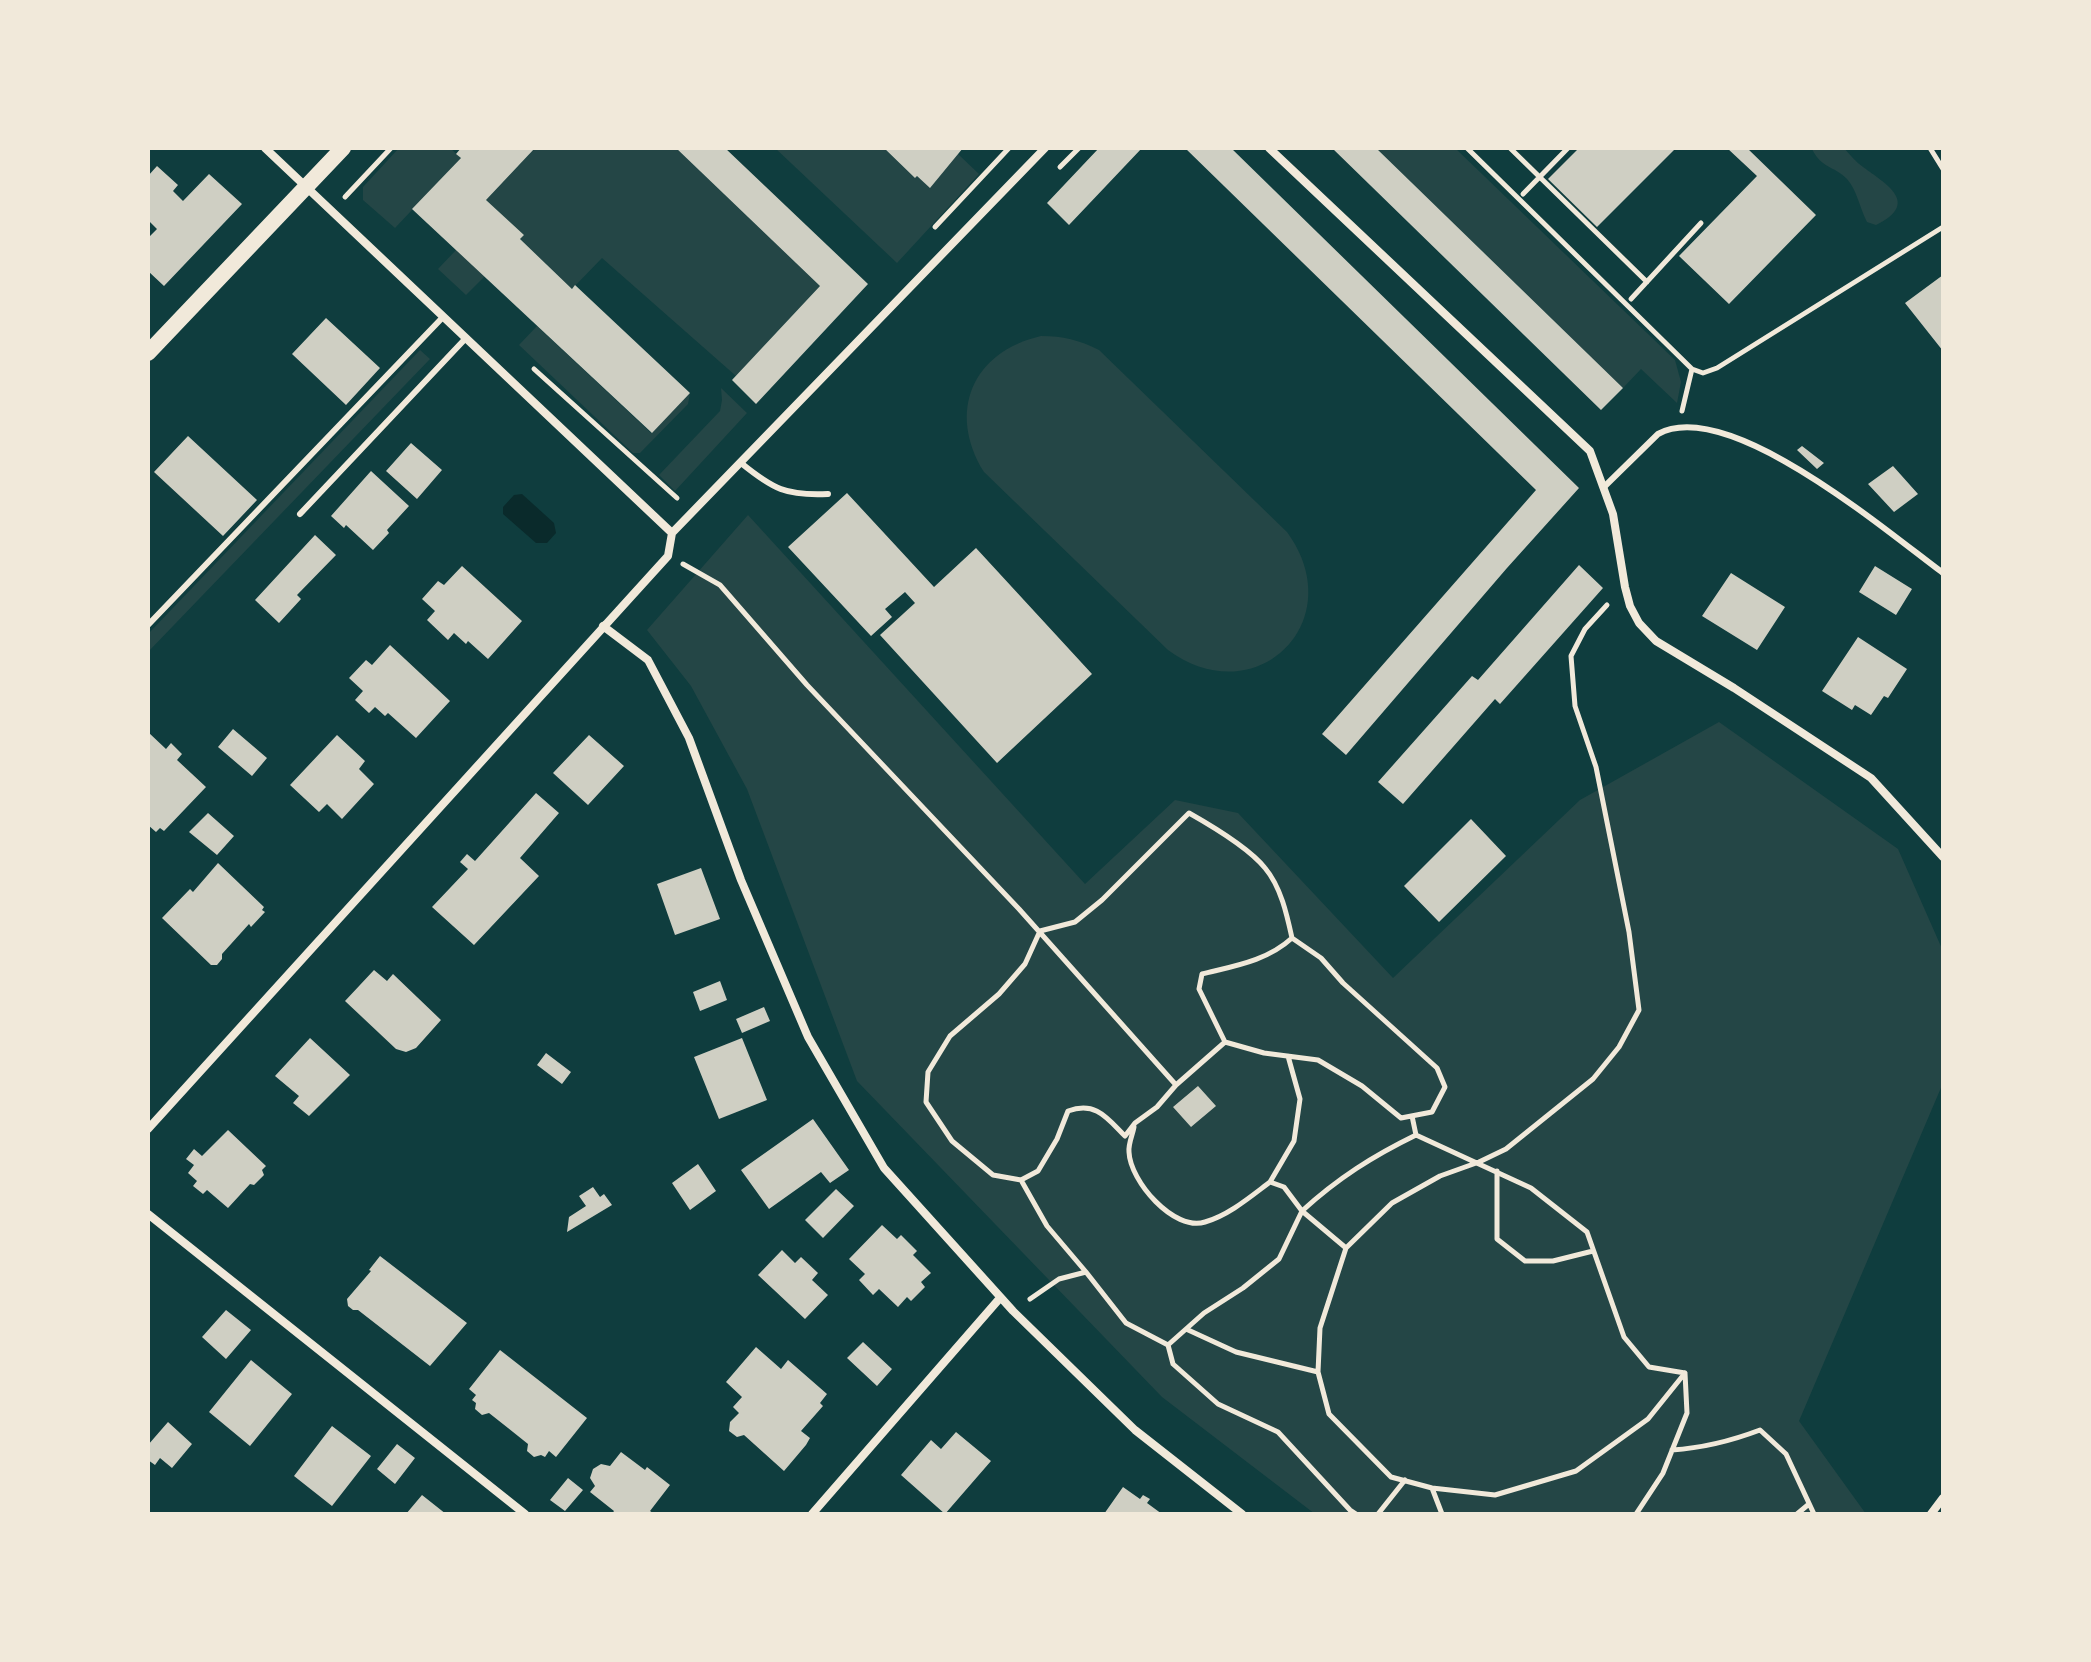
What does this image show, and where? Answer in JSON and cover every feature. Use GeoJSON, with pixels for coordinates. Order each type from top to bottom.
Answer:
{"type":"FeatureCollection","features":[{"type":"Feature","properties":{"kind":"main road"},"geometry":{"type":"LineString","coordinates":[[148,353],[343,148]]}},
{"type":"Feature","properties":{"kind":"street"},"geometry":{"type":"LineString","coordinates":[[265,148],[672,533]]}},
{"type":"Feature","properties":{"kind":"street"},"geometry":{"type":"LineString","coordinates":[[148,1129],[668,556],[672,533],[1045,148]]}},
{"type":"Feature","properties":{"kind":"street"},"geometry":{"type":"LineString","coordinates":[[1269,148],[1590,451],[1613,514],[1630,606],[1639,623],[1656,641],[1871,778],[1943,857]]}},
{"type":"Feature","properties":{"kind":"street"},"geometry":{"type":"LineString","coordinates":[[603,626],[648,660],[689,738],[741,880],[808,1037],[884,1168],[1000,1298],[1135,1430],[1242,1514]]}},
{"type":"Feature","properties":{"kind":"street"},"geometry":{"type":"LineString","coordinates":[[148,1214],[525,1514]]}},
{"type":"Feature","properties":{"kind":"street"},"geometry":{"type":"LineString","coordinates":[[812,1514],[1000,1298]]}},
{"type":"Feature","properties":{"kind":"street"},"geometry":{"type":"LineString","coordinates":[[1931,1514],[1943,1498]]}},
{"type":"Feature","properties":{"kind":"lane"},"geometry":{"type":"LineString","coordinates":[[148,625],[443,317]]}},
{"type":"Feature","properties":{"kind":"lane"},"geometry":{"type":"LineString","coordinates":[[300,514],[466,338]]}},
{"type":"Feature","properties":{"kind":"lane"},"geometry":{"type":"LineString","coordinates":[[1605,486],[1658,434],[1679,426],[1716,430],[1761,448],[1823,485],[1943,573]]}},
{"type":"Feature","properties":{"kind":"lane"},"geometry":{"type":"LineString","coordinates":[[741,463],[774,489],[798,496],[828,494]]}},
{"type":"Feature","properties":{"kind":"path"},"geometry":{"type":"LineString","coordinates":[[331,212],[391,148]]}},
{"type":"Feature","properties":{"kind":"path"},"geometry":{"type":"LineString","coordinates":[[925,237],[1009,148]]}},
{"type":"Feature","properties":{"kind":"path"},"geometry":{"type":"LineString","coordinates":[[1467,148],[1692,369],[1703,373],[1717,368],[1943,227]]}},
{"type":"Feature","properties":{"kind":"path"},"geometry":{"type":"LineString","coordinates":[[1510,148],[1647,282]]}},
{"type":"Feature","properties":{"kind":"path"},"geometry":{"type":"LineString","coordinates":[[1523,194],[1568,148]]}},
{"type":"Feature","properties":{"kind":"path"},"geometry":{"type":"LineString","coordinates":[[1930,148],[1943,169]]}},
{"type":"Feature","properties":{"kind":"path"},"geometry":{"type":"LineString","coordinates":[[350,192],[353,199]]}},
{"type":"Feature","properties":{"kind":"path"},"geometry":{"type":"LineString","coordinates":[[1631,299],[1701,223]]}},
{"type":"Feature","properties":{"kind":"path"},"geometry":{"type":"LineString","coordinates":[[528,364],[676,499],[687,488]]}},
{"type":"Feature","properties":{"kind":"path"},"geometry":{"type":"LineString","coordinates":[[1679,426],[1692,369]]}},
{"type":"Feature","properties":{"kind":"path"},"geometry":{"type":"LineString","coordinates":[[668,556],[720,585],[807,685],[1040,931],[1176,1085]]}},
{"type":"Feature","properties":{"kind":"path"},"geometry":{"type":"LineString","coordinates":[[1625,587],[1585,629],[1571,656],[1575,706],[1596,767],[1629,932],[1639,1010],[1619,1047],[1593,1079],[1506,1149],[1440,1176],[1392,1203],[1346,1248],[1320,1328],[1318,1372],[1329,1414],[1391,1477],[1432,1488],[1495,1495],[1576,1471],[1648,1419],[1685,1373]]}},
{"type":"Feature","properties":{"kind":"path"},"geometry":{"type":"LineString","coordinates":[[1040,931],[1075,922],[1102,900],[1189,813],[1221,831],[1266,868],[1285,907],[1292,938],[1321,958],[1343,983],[1437,1068],[1445,1087],[1432,1112],[1401,1118],[1362,1086],[1318,1060],[1225,1042]]}},
{"type":"Feature","properties":{"kind":"path"},"geometry":{"type":"LineString","coordinates":[[1040,931],[1025,964],[999,994],[950,1036],[928,1072],[926,1102],[952,1141],[993,1175],[1021,1180],[1038,1171],[1057,1139],[1068,1111],[1082,1106],[1094,1108],[1125,1136],[1135,1123],[1157,1107],[1176,1085],[1225,1042]]}},
{"type":"Feature","properties":{"kind":"path"},"geometry":{"type":"LineString","coordinates":[[1225,1042],[1199,989],[1202,974],[1255,960],[1279,950],[1292,938]]}},
{"type":"Feature","properties":{"kind":"path"},"geometry":{"type":"LineString","coordinates":[[1135,1123],[1128,1153],[1143,1189],[1175,1218],[1202,1224],[1234,1208],[1270,1182],[1294,1141],[1300,1099],[1288,1056]]}},
{"type":"Feature","properties":{"kind":"path"},"geometry":{"type":"LineString","coordinates":[[1412,1116],[1416,1135]]}},
{"type":"Feature","properties":{"kind":"path"},"geometry":{"type":"LineString","coordinates":[[1168,1345],[1279,1259],[1302,1211],[1333,1183],[1383,1151],[1416,1135],[1531,1188],[1587,1232],[1624,1337],[1649,1367],[1685,1373]]}},
{"type":"Feature","properties":{"kind":"path"},"geometry":{"type":"LineString","coordinates":[[1497,1171],[1497,1239],[1525,1261],[1553,1261],[1593,1251]]}},
{"type":"Feature","properties":{"kind":"path"},"geometry":{"type":"LineString","coordinates":[[1021,1180],[1047,1226],[1126,1323],[1168,1345],[1173,1364],[1218,1404],[1278,1432],[1356,1514]]}},
{"type":"Feature","properties":{"kind":"path"},"geometry":{"type":"LineString","coordinates":[[1270,1182],[1284,1187],[1302,1211],[1346,1248]]}},
{"type":"Feature","properties":{"kind":"path"},"geometry":{"type":"LineString","coordinates":[[1013,1311],[1059,1279],[1086,1272]]}},
{"type":"Feature","properties":{"kind":"path"},"geometry":{"type":"LineString","coordinates":[[1186,1329],[1236,1352],[1318,1372]]}},
{"type":"Feature","properties":{"kind":"path"},"geometry":{"type":"LineString","coordinates":[[1636,1514],[1663,1473],[1687,1413],[1685,1373]]}},
{"type":"Feature","properties":{"kind":"path"},"geometry":{"type":"LineString","coordinates":[[1672,1450],[1698,1448],[1760,1430],[1786,1454],[1814,1514]]}},
{"type":"Feature","properties":{"kind":"path"},"geometry":{"type":"LineString","coordinates":[[1378,1514],[1405,1480]]}},
{"type":"Feature","properties":{"kind":"path"},"geometry":{"type":"LineString","coordinates":[[1432,1488],[1442,1514]]}},
{"type":"Feature","properties":{"kind":"path"},"geometry":{"type":"LineString","coordinates":[[1797,1514],[1809,1504]]}},
{"type":"Feature","properties":{"kind":"shaded area"},"geometry":{"type":"Polygon","coordinates":[[[399,148],[450,148],[461,158],[395,228],[363,200],[363,187],[399,148]]]}},
{"type":"Feature","properties":{"kind":"shaded area"},"geometry":{"type":"Polygon","coordinates":[[[535,148],[676,148],[820,286],[736,376],[602,258],[572,289],[520,239],[524,235],[486,200],[535,148]]]}},
{"type":"Feature","properties":{"kind":"shaded area"},"geometry":{"type":"Polygon","coordinates":[[[775,148],[884,148],[915,178],[917,176],[930,187],[958,154],[979,174],[897,263],[775,148]]]}},
{"type":"Feature","properties":{"kind":"shaded area"},"geometry":{"type":"Polygon","coordinates":[[[1376,148],[1455,148],[1675,360],[1681,382],[1677,403],[1641,369],[1623,388],[1376,148]]]}},
{"type":"Feature","properties":{"kind":"shaded area"},"geometry":{"type":"Polygon","coordinates":[[[1844,148],[1889,187],[1898,201],[1889,217],[1876,225],[1867,222],[1847,179],[1824,164],[1812,149],[1844,148]]]}},
{"type":"Feature","properties":{"kind":"shaded area"},"geometry":{"type":"Polygon","coordinates":[[[456,250],[485,276],[466,295],[438,269],[456,250]]]}},
{"type":"Feature","properties":{"kind":"shaded area"},"geometry":{"type":"Polygon","coordinates":[[[537,326],[651,433],[690,393],[688,404],[640,453],[633,453],[519,345],[537,326]]]}},
{"type":"Feature","properties":{"kind":"shaded area"},"geometry":{"type":"Polygon","coordinates":[[[1041,336],[1071,339],[1099,350],[1287,532],[1304,565],[1308,597],[1301,626],[1285,649],[1261,665],[1233,672],[1201,667],[1168,650],[984,472],[973,450],[968,428],[968,407],[973,388],[983,370],[998,356],[1017,344],[1041,336]]]}},
{"type":"Feature","properties":{"kind":"shaded area"},"geometry":{"type":"Polygon","coordinates":[[[420,350],[430,359],[148,652],[148,634],[420,350]]]}},
{"type":"Feature","properties":{"kind":"shaded area"},"geometry":{"type":"Polygon","coordinates":[[[721,388],[747,413],[675,491],[659,475],[720,411],[721,388]]]}},
{"type":"Feature","properties":{"kind":"shaded area"},"geometry":{"type":"Polygon","coordinates":[[[522,494],[554,523],[556,533],[547,543],[536,543],[503,514],[503,507],[514,495],[522,494]]]}},
{"type":"Feature","properties":{"kind":"shaded area"},"geometry":{"type":"Polygon","coordinates":[[[748,515],[1085,884],[1175,800],[1238,813],[1393,978],[1580,800],[1719,722],[1898,849],[1943,951],[1943,1083],[1799,1421],[1866,1514],[1315,1514],[1162,1397],[857,1081],[747,789],[691,686],[647,630],[748,515]]]}},
{"type":"Feature","properties":{"kind":"building"},"geometry":{"type":"Polygon","coordinates":[[[461,148],[535,148],[486,200],[524,235],[520,239],[572,289],[575,285],[690,393],[652,433],[412,209],[461,158],[456,154],[461,148]]]}},
{"type":"Feature","properties":{"kind":"building"},"geometry":{"type":"Polygon","coordinates":[[[676,148],[725,148],[868,284],[756,404],[732,380],[820,286],[676,148]]]}},
{"type":"Feature","properties":{"kind":"building"},"geometry":{"type":"Polygon","coordinates":[[[884,148],[963,148],[930,188],[884,148]]]}},
{"type":"Feature","properties":{"kind":"building"},"geometry":{"type":"Polygon","coordinates":[[[1099,148],[1142,148],[1069,225],[1047,203],[1099,148]]]}},
{"type":"Feature","properties":{"kind":"building"},"geometry":{"type":"Polygon","coordinates":[[[1185,148],[1231,148],[1579,488],[1346,755],[1322,734],[1536,490],[1185,148]]]}},
{"type":"Feature","properties":{"kind":"building"},"geometry":{"type":"Polygon","coordinates":[[[1332,148],[1376,148],[1623,388],[1601,410],[1332,148]]]}},
{"type":"Feature","properties":{"kind":"building"},"geometry":{"type":"Polygon","coordinates":[[[1579,148],[1676,148],[1597,227],[1548,179],[1579,148]]]}},
{"type":"Feature","properties":{"kind":"building"},"geometry":{"type":"Polygon","coordinates":[[[1727,148],[1747,148],[1816,215],[1729,304],[1679,256],[1757,176],[1727,148]]]}},
{"type":"Feature","properties":{"kind":"building"},"geometry":{"type":"Polygon","coordinates":[[[157,166],[178,185],[173,191],[183,201],[209,174],[242,204],[164,286],[148,271],[148,238],[157,229],[148,220],[148,176],[157,166]]]}},
{"type":"Feature","properties":{"kind":"building"},"geometry":{"type":"Polygon","coordinates":[[[1943,275],[1943,351],[1905,303],[1943,275]]]}},
{"type":"Feature","properties":{"kind":"building"},"geometry":{"type":"Polygon","coordinates":[[[326,318],[380,368],[346,405],[292,354],[326,318]]]}},
{"type":"Feature","properties":{"kind":"building"},"geometry":{"type":"Polygon","coordinates":[[[188,436],[257,500],[223,536],[154,472],[188,436]]]}},
{"type":"Feature","properties":{"kind":"building"},"geometry":{"type":"Polygon","coordinates":[[[411,443],[442,470],[417,499],[386,471],[411,443]]]}},
{"type":"Feature","properties":{"kind":"building"},"geometry":{"type":"Polygon","coordinates":[[[1802,446],[1824,463],[1817,469],[1797,450],[1802,446]]]}},
{"type":"Feature","properties":{"kind":"building"},"geometry":{"type":"Polygon","coordinates":[[[1893,466],[1918,494],[1894,512],[1868,484],[1893,466]]]}},
{"type":"Feature","properties":{"kind":"building"},"geometry":{"type":"Polygon","coordinates":[[[371,471],[409,506],[373,550],[346,525],[344,528],[331,516],[371,471]]]}},
{"type":"Feature","properties":{"kind":"building"},"geometry":{"type":"Polygon","coordinates":[[[847,493],[934,587],[976,548],[1092,674],[997,763],[880,635],[915,603],[905,592],[885,609],[892,617],[871,636],[788,547],[847,493]]]}},
{"type":"Feature","properties":{"kind":"building"},"geometry":{"type":"Polygon","coordinates":[[[315,535],[336,555],[297,595],[301,599],[279,623],[255,600],[315,535]]]}},
{"type":"Feature","properties":{"kind":"building"},"geometry":{"type":"Polygon","coordinates":[[[1579,565],[1603,588],[1500,704],[1495,699],[1403,804],[1378,782],[1472,676],[1478,680],[1579,565]]]}},
{"type":"Feature","properties":{"kind":"building"},"geometry":{"type":"Polygon","coordinates":[[[462,566],[522,621],[488,659],[454,633],[448,640],[427,620],[435,611],[422,599],[438,581],[444,585],[462,566]]]}},
{"type":"Feature","properties":{"kind":"building"},"geometry":{"type":"Polygon","coordinates":[[[1875,566],[1912,589],[1896,615],[1859,592],[1875,566]]]}},
{"type":"Feature","properties":{"kind":"building"},"geometry":{"type":"Polygon","coordinates":[[[1731,573],[1785,607],[1757,650],[1702,616],[1731,573]]]}},
{"type":"Feature","properties":{"kind":"building"},"geometry":{"type":"Polygon","coordinates":[[[1858,637],[1907,669],[1888,698],[1884,696],[1871,715],[1855,705],[1852,710],[1822,691],[1858,637]]]}},
{"type":"Feature","properties":{"kind":"building"},"geometry":{"type":"Polygon","coordinates":[[[390,645],[450,701],[416,738],[388,713],[385,716],[375,707],[369,713],[355,700],[363,691],[349,678],[366,660],[372,665],[390,645]]]}},
{"type":"Feature","properties":{"kind":"building"},"geometry":{"type":"Polygon","coordinates":[[[233,729],[267,758],[252,776],[218,747],[233,729]]]}},
{"type":"Feature","properties":{"kind":"building"},"geometry":{"type":"Polygon","coordinates":[[[148,732],[166,749],[171,743],[182,754],[177,760],[206,787],[164,831],[160,828],[156,832],[148,825],[148,732]]]}},
{"type":"Feature","properties":{"kind":"building"},"geometry":{"type":"Polygon","coordinates":[[[337,735],[365,761],[359,769],[374,784],[342,819],[327,804],[319,812],[290,785],[337,735]]]}},
{"type":"Feature","properties":{"kind":"building"},"geometry":{"type":"Polygon","coordinates":[[[589,735],[624,766],[588,805],[553,773],[589,735]]]}},
{"type":"Feature","properties":{"kind":"building"},"geometry":{"type":"Polygon","coordinates":[[[536,793],[559,813],[520,858],[539,876],[474,945],[432,907],[468,869],[460,862],[467,854],[475,861],[536,793]]]}},
{"type":"Feature","properties":{"kind":"building"},"geometry":{"type":"Polygon","coordinates":[[[208,813],[234,836],[217,855],[189,832],[208,813]]]}},
{"type":"Feature","properties":{"kind":"building"},"geometry":{"type":"Polygon","coordinates":[[[1471,819],[1506,856],[1439,922],[1404,886],[1471,819]]]}},
{"type":"Feature","properties":{"kind":"building"},"geometry":{"type":"Polygon","coordinates":[[[218,863],[264,907],[262,910],[265,912],[251,927],[249,924],[222,954],[217,965],[211,965],[162,918],[190,889],[193,892],[218,863]]]}},
{"type":"Feature","properties":{"kind":"building"},"geometry":{"type":"Polygon","coordinates":[[[701,868],[720,919],[675,935],[657,884],[701,868]]]}},
{"type":"Feature","properties":{"kind":"building"},"geometry":{"type":"Polygon","coordinates":[[[374,970],[387,981],[393,974],[441,1020],[416,1048],[406,1052],[396,1049],[345,1001],[374,970]]]}},
{"type":"Feature","properties":{"kind":"building"},"geometry":{"type":"Polygon","coordinates":[[[720,981],[727,1000],[700,1011],[693,992],[720,981]]]}},
{"type":"Feature","properties":{"kind":"building"},"geometry":{"type":"Polygon","coordinates":[[[764,1007],[770,1021],[742,1033],[736,1019],[764,1007]]]}},
{"type":"Feature","properties":{"kind":"building"},"geometry":{"type":"Polygon","coordinates":[[[310,1038],[350,1075],[309,1116],[293,1103],[299,1096],[275,1076],[310,1038]]]}},
{"type":"Feature","properties":{"kind":"building"},"geometry":{"type":"Polygon","coordinates":[[[742,1038],[767,1100],[719,1119],[694,1057],[742,1038]]]}},
{"type":"Feature","properties":{"kind":"building"},"geometry":{"type":"Polygon","coordinates":[[[546,1053],[571,1072],[562,1084],[537,1065],[546,1053]]]}},
{"type":"Feature","properties":{"kind":"building"},"geometry":{"type":"Polygon","coordinates":[[[1198,1086],[1216,1106],[1191,1127],[1173,1107],[1198,1086]]]}},
{"type":"Feature","properties":{"kind":"building"},"geometry":{"type":"Polygon","coordinates":[[[813,1119],[849,1170],[830,1183],[821,1172],[769,1209],[741,1170],[813,1119]]]}},
{"type":"Feature","properties":{"kind":"building"},"geometry":{"type":"Polygon","coordinates":[[[228,1130],[266,1166],[262,1170],[264,1175],[254,1185],[250,1184],[228,1208],[207,1190],[203,1194],[193,1186],[197,1181],[188,1173],[194,1165],[186,1159],[194,1149],[202,1156],[228,1130]]]}},
{"type":"Feature","properties":{"kind":"building"},"geometry":{"type":"Polygon","coordinates":[[[698,1164],[716,1191],[690,1210],[672,1183],[698,1164]]]}},
{"type":"Feature","properties":{"kind":"building"},"geometry":{"type":"Polygon","coordinates":[[[593,1187],[600,1197],[604,1194],[612,1205],[567,1232],[569,1217],[586,1206],[579,1196],[593,1187]]]}},
{"type":"Feature","properties":{"kind":"building"},"geometry":{"type":"Polygon","coordinates":[[[836,1189],[854,1206],[823,1238],[805,1220],[836,1189]]]}},
{"type":"Feature","properties":{"kind":"building"},"geometry":{"type":"Polygon","coordinates":[[[882,1225],[897,1239],[901,1235],[917,1251],[913,1255],[931,1273],[921,1282],[925,1287],[911,1301],[907,1297],[898,1307],[879,1289],[873,1295],[859,1280],[865,1274],[849,1259],[882,1225]]]}},
{"type":"Feature","properties":{"kind":"building"},"geometry":{"type":"Polygon","coordinates":[[[782,1250],[795,1263],[801,1257],[818,1273],[812,1280],[828,1295],[805,1319],[758,1275],[782,1250]]]}},
{"type":"Feature","properties":{"kind":"building"},"geometry":{"type":"Polygon","coordinates":[[[380,1256],[467,1323],[430,1366],[358,1310],[348,1306],[347,1299],[380,1256]]]}},
{"type":"Feature","properties":{"kind":"building"},"geometry":{"type":"Polygon","coordinates":[[[226,1310],[251,1330],[226,1359],[202,1337],[226,1310]]]}},
{"type":"Feature","properties":{"kind":"building"},"geometry":{"type":"Polygon","coordinates":[[[863,1342],[892,1369],[877,1386],[847,1358],[863,1342]]]}},
{"type":"Feature","properties":{"kind":"building"},"geometry":{"type":"Polygon","coordinates":[[[756,1347],[781,1369],[788,1360],[827,1394],[820,1403],[823,1406],[801,1431],[810,1438],[784,1471],[744,1435],[737,1437],[729,1431],[730,1422],[739,1413],[733,1407],[742,1397],[726,1382],[756,1347]]]}},
{"type":"Feature","properties":{"kind":"building"},"geometry":{"type":"Polygon","coordinates":[[[500,1350],[587,1418],[556,1457],[549,1451],[545,1457],[534,1457],[527,1451],[528,1444],[489,1413],[482,1415],[475,1409],[476,1403],[472,1400],[476,1395],[469,1389],[500,1350]]]}},
{"type":"Feature","properties":{"kind":"building"},"geometry":{"type":"Polygon","coordinates":[[[251,1360],[292,1394],[250,1446],[209,1412],[251,1360]]]}},
{"type":"Feature","properties":{"kind":"building"},"geometry":{"type":"Polygon","coordinates":[[[168,1422],[192,1444],[172,1468],[160,1458],[155,1465],[148,1460],[148,1445],[168,1422]]]}},
{"type":"Feature","properties":{"kind":"building"},"geometry":{"type":"Polygon","coordinates":[[[332,1426],[371,1456],[332,1506],[294,1476],[332,1426]]]}},
{"type":"Feature","properties":{"kind":"building"},"geometry":{"type":"Polygon","coordinates":[[[956,1432],[991,1461],[945,1514],[901,1475],[931,1440],[941,1449],[956,1432]]]}},
{"type":"Feature","properties":{"kind":"building"},"geometry":{"type":"Polygon","coordinates":[[[397,1444],[415,1458],[395,1484],[377,1469],[397,1444]]]}},
{"type":"Feature","properties":{"kind":"building"},"geometry":{"type":"Polygon","coordinates":[[[621,1452],[670,1485],[650,1511],[654,1514],[612,1514],[614,1511],[590,1492],[595,1486],[590,1478],[593,1469],[601,1464],[610,1466],[621,1452]]]}},
{"type":"Feature","properties":{"kind":"building"},"geometry":{"type":"Polygon","coordinates":[[[568,1478],[583,1490],[565,1511],[550,1500],[568,1478]]]}},
{"type":"Feature","properties":{"kind":"building"},"geometry":{"type":"Polygon","coordinates":[[[1123,1487],[1140,1499],[1143,1495],[1150,1499],[1147,1503],[1162,1514],[1104,1514],[1123,1487]]]}},
{"type":"Feature","properties":{"kind":"building"},"geometry":{"type":"Polygon","coordinates":[[[422,1495],[446,1514],[406,1514],[422,1495]]]}}]}
